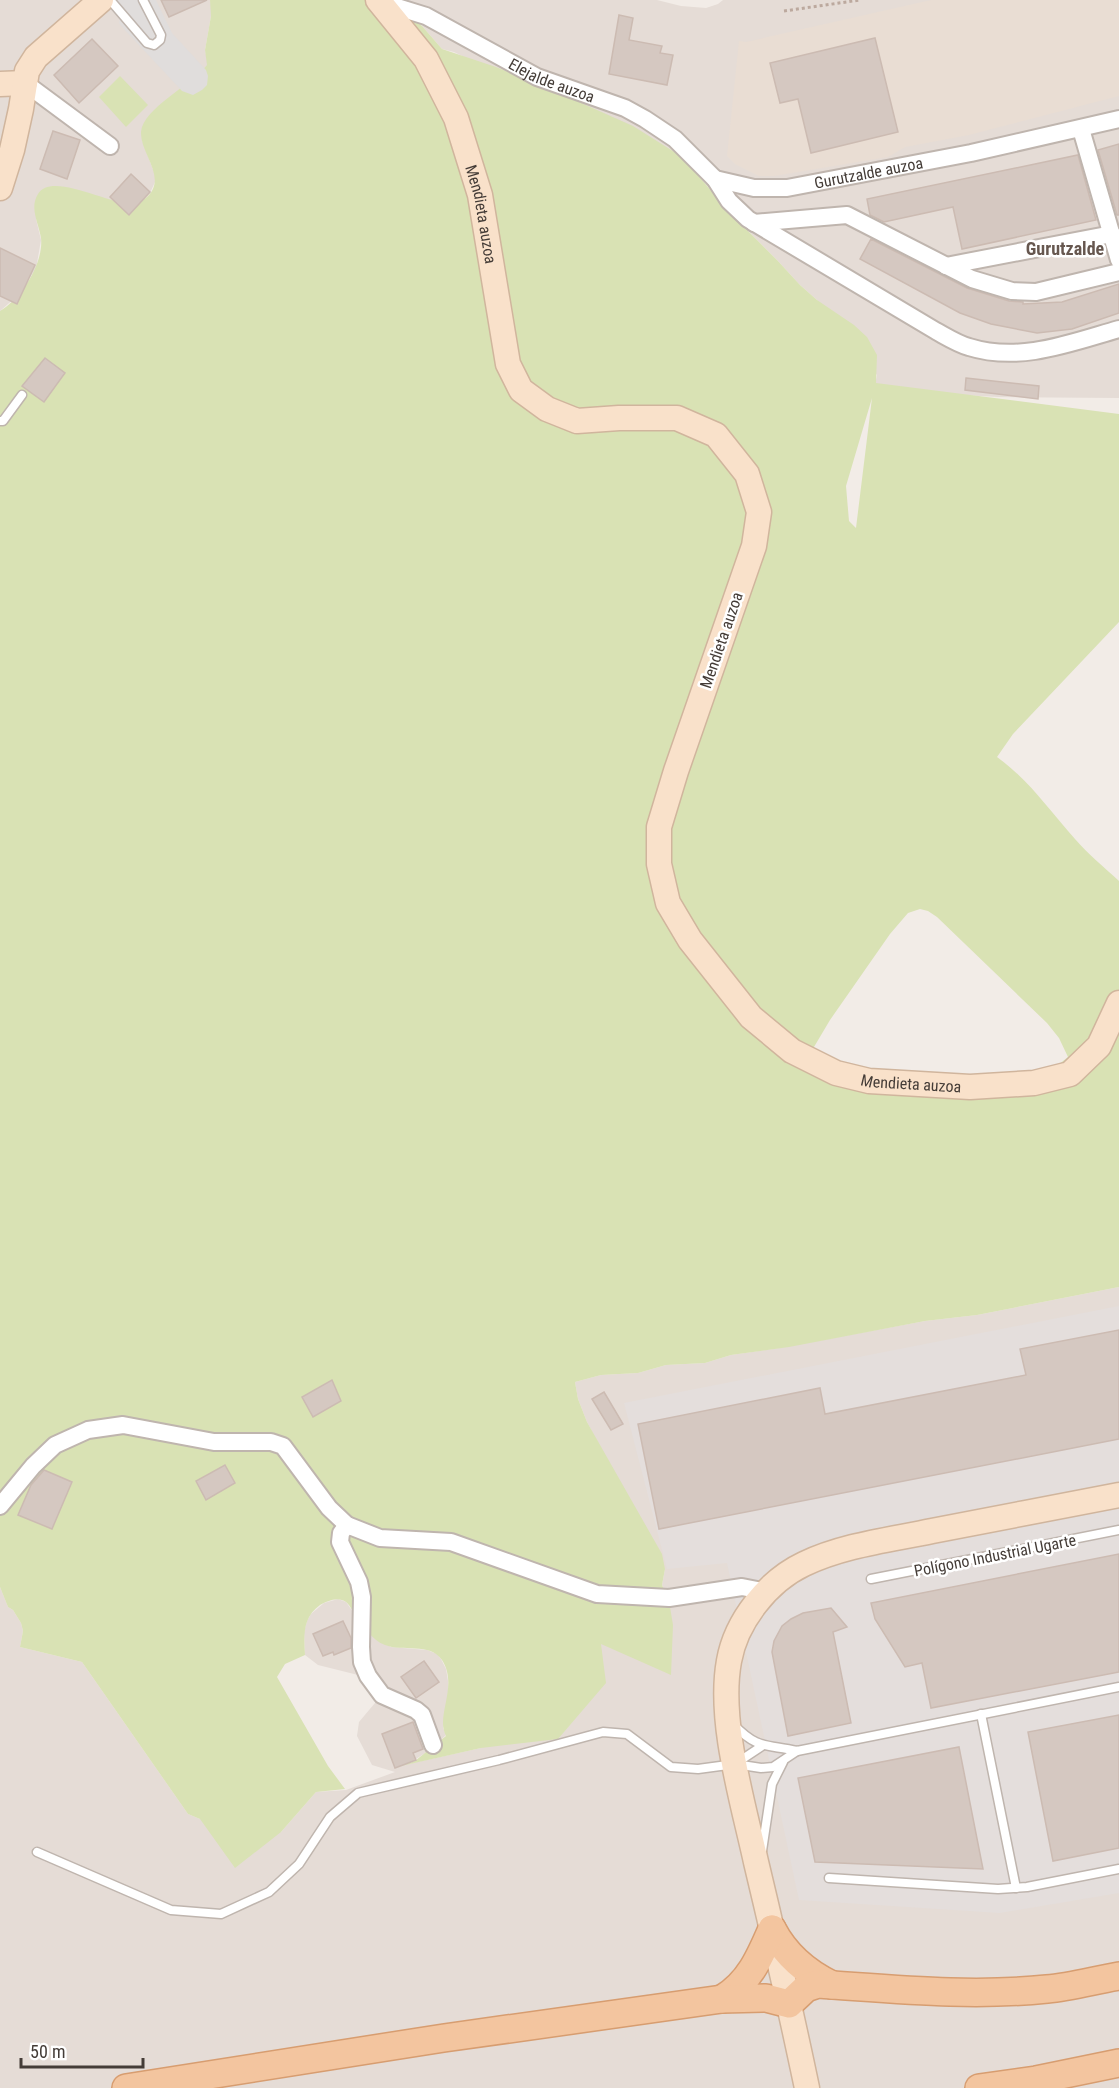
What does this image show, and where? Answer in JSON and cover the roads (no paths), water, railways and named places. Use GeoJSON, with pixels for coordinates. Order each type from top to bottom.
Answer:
{"type":"FeatureCollection","features":[{"type":"Feature","properties":{"kind":"main road"},"geometry":{"type":"LineString","coordinates":[[772,1929],[779,1943],[804,1968],[832,1985]]}},
{"type":"Feature","properties":{"kind":"main road"},"geometry":{"type":"LineString","coordinates":[[722,1999],[734,1992],[754,1968],[772,1929]]}},
{"type":"Feature","properties":{"kind":"main road"},"geometry":{"type":"LineString","coordinates":[[126,2088],[444,2038],[722,1999],[766,1998],[789,2004],[806,1988],[818,1984],[930,1992],[988,1993],[1048,1989],[1119,1976]]}},
{"type":"Feature","properties":{"kind":"main road"},"geometry":{"type":"LineString","coordinates":[[979,2088],[1036,2080],[1119,2063]]}},
{"type":"Feature","properties":{"kind":"street"},"geometry":{"type":"LineString","coordinates":[[0,188],[12,150],[27,71],[36,57],[101,0]]}},
{"type":"Feature","properties":{"kind":"street","name":"Elejalde auzoa"},"geometry":{"type":"LineString","coordinates":[[382,4],[426,16],[537,77],[625,108],[675,139],[715,179]]}},
{"type":"Feature","properties":{"kind":"street","name":"Mendieta auzoa"},"geometry":{"type":"LineString","coordinates":[[382,4],[426,60],[456,118],[480,195],[508,364],[521,390],[547,410],[577,421],[677,418],[716,435],[747,474],[759,512],[754,546],[676,771],[659,827],[659,864],[668,903],[690,940],[751,1017],[792,1051],[836,1073],[869,1081],[970,1087],[1034,1083],[1070,1074],[1099,1046],[1119,1003]]}},
{"type":"Feature","properties":{"kind":"street"},"geometry":{"type":"LineString","coordinates":[[0,84],[25,83],[110,146]]}},
{"type":"Feature","properties":{"kind":"street","name":"Gurutzalde auzoa"},"geometry":{"type":"LineString","coordinates":[[715,179],[754,188],[787,188],[971,153],[1119,119]]}},
{"type":"Feature","properties":{"kind":"street"},"geometry":{"type":"LineString","coordinates":[[1081,129],[1119,260]]}},
{"type":"Feature","properties":{"kind":"street"},"geometry":{"type":"LineString","coordinates":[[715,179],[729,201],[754,223],[936,332],[969,347],[1001,354],[1042,351],[1119,329]]}},
{"type":"Feature","properties":{"kind":"street"},"geometry":{"type":"LineString","coordinates":[[754,223],[848,214],[972,279],[1012,291],[1036,292],[1119,272]]}},
{"type":"Feature","properties":{"kind":"street"},"geometry":{"type":"LineString","coordinates":[[946,266],[1112,234]]}},
{"type":"Feature","properties":{"kind":"street"},"geometry":{"type":"LineString","coordinates":[[0,1506],[33,1466],[55,1445],[88,1430],[123,1425],[214,1442],[270,1442],[284,1446],[328,1508],[347,1525],[380,1538],[450,1542],[597,1594],[669,1598],[742,1587],[767,1592]]}},
{"type":"Feature","properties":{"kind":"street"},"geometry":{"type":"LineString","coordinates":[[807,2088],[735,1764],[727,1718],[725,1696],[732,1648],[740,1628],[754,1606],[767,1592],[802,1565],[823,1556],[872,1543],[1119,1495]]}},
{"type":"Feature","properties":{"kind":"street"},"geometry":{"type":"LineString","coordinates":[[347,1525],[341,1533],[340,1542],[359,1582],[362,1597],[362,1662],[368,1676],[382,1695],[422,1715],[434,1745]]}},
{"type":"Feature","properties":{"kind":"lane"},"geometry":{"type":"LineString","coordinates":[[110,0],[147,43],[154,45],[160,40],[161,34],[143,0]]}},
{"type":"Feature","properties":{"kind":"lane"},"geometry":{"type":"LineString","coordinates":[[0,421],[3,421],[22,395]]}},
{"type":"Feature","properties":{"kind":"lane","name":"Polígono Industrial Ugarte"},"geometry":{"type":"LineString","coordinates":[[871,1579],[1119,1530]]}},
{"type":"Feature","properties":{"kind":"lane"},"geometry":{"type":"LineString","coordinates":[[727,1718],[750,1739],[762,1746],[797,1751],[1119,1687]]}},
{"type":"Feature","properties":{"kind":"lane"},"geometry":{"type":"LineString","coordinates":[[981,1714],[1016,1888]]}},
{"type":"Feature","properties":{"kind":"lane"},"geometry":{"type":"LineString","coordinates":[[37,1852],[171,1910],[221,1914],[268,1892],[299,1864],[330,1817],[358,1793],[499,1760],[603,1732],[627,1734],[671,1767],[698,1769],[735,1764],[761,1768],[773,1767],[797,1751]]}},
{"type":"Feature","properties":{"kind":"lane"},"geometry":{"type":"LineString","coordinates":[[735,1764],[762,1746]]}},
{"type":"Feature","properties":{"kind":"lane"},"geometry":{"type":"LineString","coordinates":[[759,1872],[772,1784],[783,1762]]}},
{"type":"Feature","properties":{"kind":"lane"},"geometry":{"type":"LineString","coordinates":[[829,1878],[998,1889],[1016,1888],[1119,1869]]}},
{"type":"Feature","properties":{"kind":"district","name":"Gurutzalde"},"geometry":{"type":"Point","coordinates":[1065,249]}}]}
